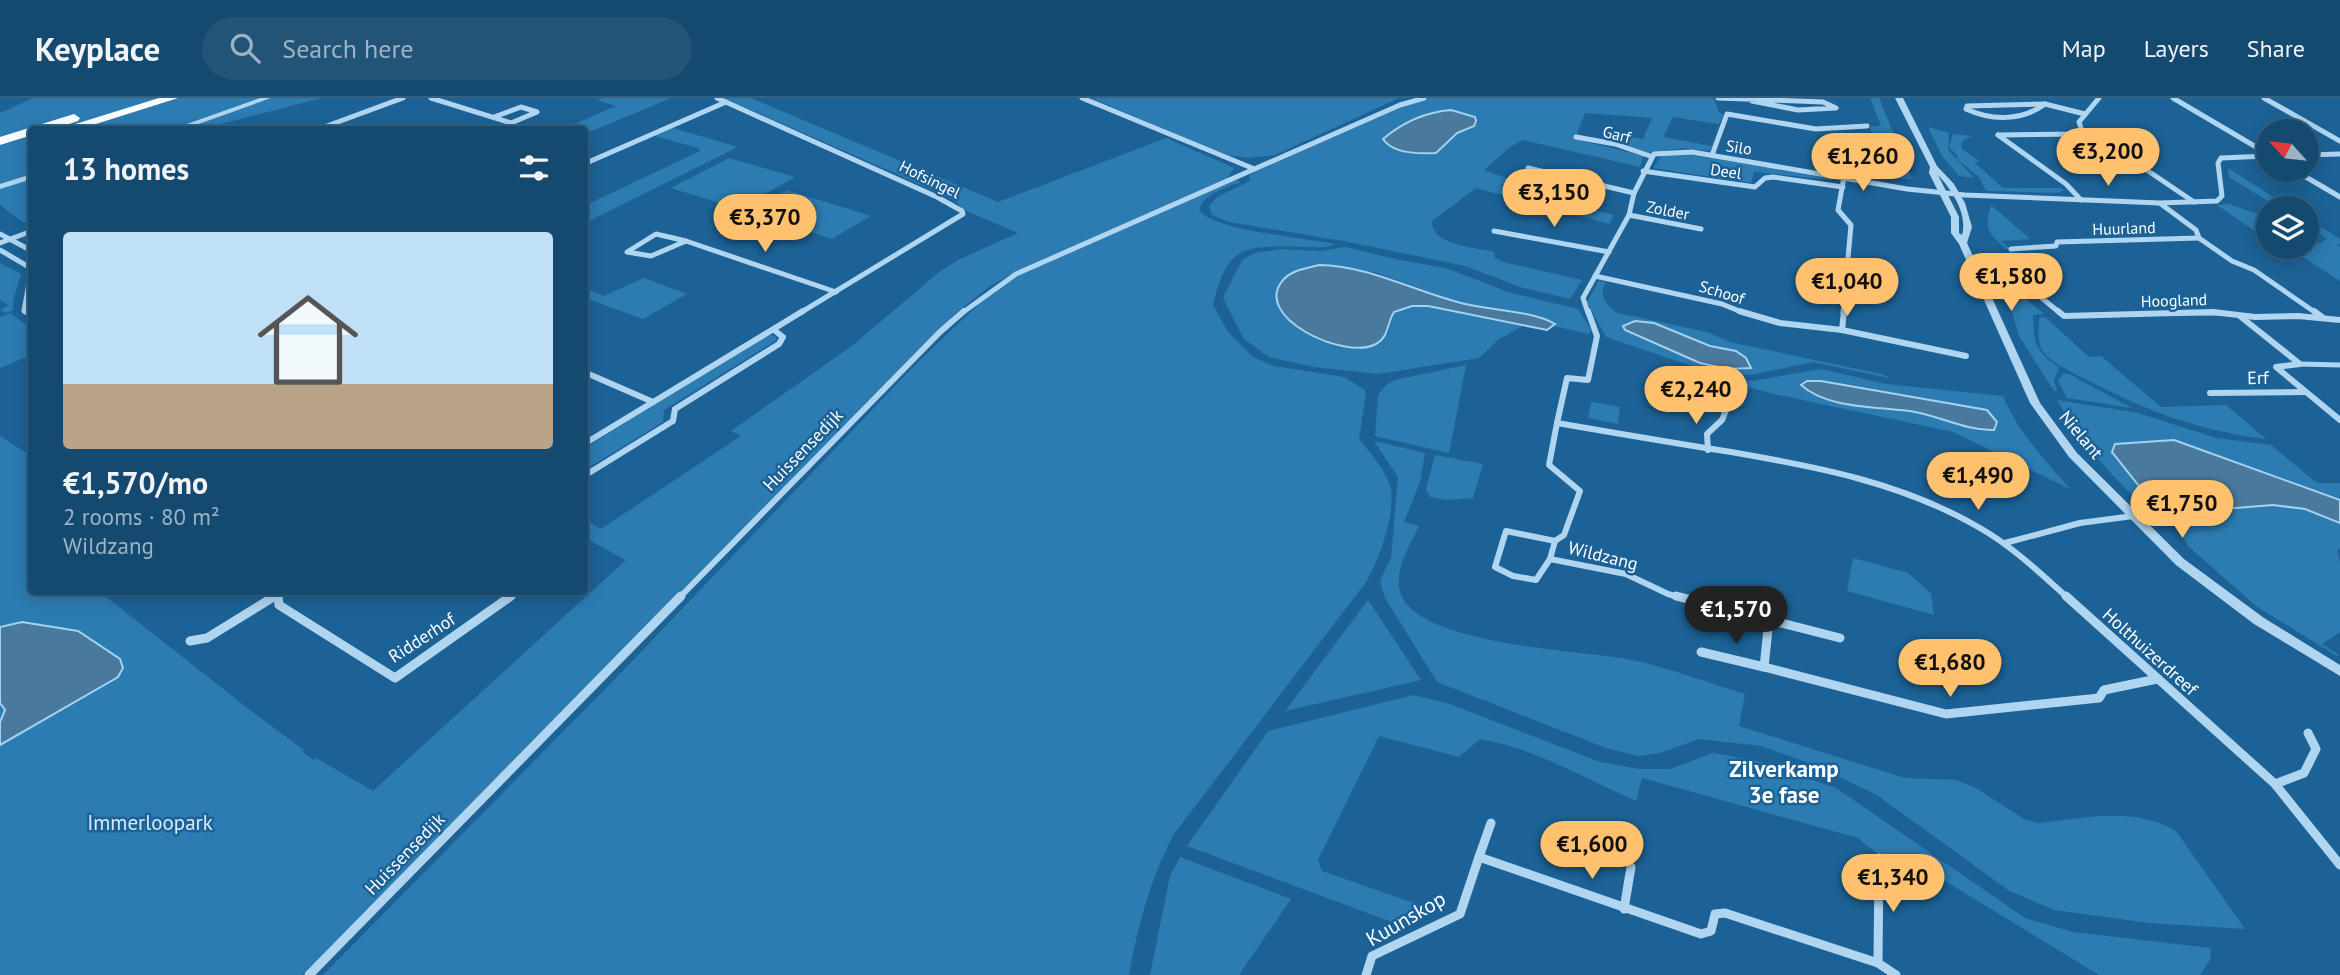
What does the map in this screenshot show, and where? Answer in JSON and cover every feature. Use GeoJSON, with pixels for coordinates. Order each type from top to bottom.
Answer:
{"type":"FeatureCollection","features":[{"type":"Feature","properties":{"kind":"highway"},"geometry":{"type":"LineString","coordinates":[[81,116],[127,98]]}},
{"type":"Feature","properties":{"kind":"highway"},"geometry":{"type":"LineString","coordinates":[[50,126],[135,98]]}},
{"type":"Feature","properties":{"kind":"highway"},"geometry":{"type":"LineString","coordinates":[[74,126],[158,98]]}},
{"type":"Feature","properties":{"kind":"highway"},"geometry":{"type":"LineString","coordinates":[[76,126],[172,98]]}},
{"type":"Feature","properties":{"kind":"highway"},"geometry":{"type":"LineString","coordinates":[[0,141],[28,132]]}},
{"type":"Feature","properties":{"kind":"highway"},"geometry":{"type":"LineString","coordinates":[[0,149],[28,140]]}},
{"type":"Feature","properties":{"kind":"street"},"geometry":{"type":"LineString","coordinates":[[185,126],[267,98]]}},
{"type":"Feature","properties":{"kind":"street"},"geometry":{"type":"LineString","coordinates":[[327,126],[403,98]]}},
{"type":"Feature","properties":{"kind":"street"},"geometry":{"type":"LineString","coordinates":[[431,98],[511,123],[537,112],[521,107],[494,117]]}},
{"type":"Feature","properties":{"kind":"street","name":"Hofsingel"},"geometry":{"type":"LineString","coordinates":[[588,442],[963,214],[937,197],[717,98]]}},
{"type":"Feature","properties":{"kind":"street"},"geometry":{"type":"LineString","coordinates":[[1082,98],[1252,168]]}},
{"type":"Feature","properties":{"kind":"street","name":"Huissensedijk"},"geometry":{"type":"LineString","coordinates":[[309,975],[923,350],[973,303],[1016,274],[1252,168],[1400,105],[1424,98]]}},
{"type":"Feature","properties":{"kind":"street"},"geometry":{"type":"LineString","coordinates":[[1718,98],[1823,102],[1836,108],[1798,110],[1752,101]]}},
{"type":"Feature","properties":{"kind":"street","name":"Nielant"},"geometry":{"type":"LineString","coordinates":[[1899,98],[1934,167],[1944,174],[1968,218],[1963,243]]}},
{"type":"Feature","properties":{"kind":"street"},"geometry":{"type":"LineString","coordinates":[[2099,98],[2079,122],[2082,131],[2129,158],[2194,202],[2211,202],[2222,196],[2218,163],[2221,158],[2256,156]]}},
{"type":"Feature","properties":{"kind":"street"},"geometry":{"type":"LineString","coordinates":[[2173,98],[2256,148]]}},
{"type":"Feature","properties":{"kind":"street"},"geometry":{"type":"LineString","coordinates":[[2264,98],[2340,141]]}},
{"type":"Feature","properties":{"kind":"street"},"geometry":{"type":"LineString","coordinates":[[588,162],[726,102]]}},
{"type":"Feature","properties":{"kind":"street"},"geometry":{"type":"LineString","coordinates":[[2045,104],[2036,113],[2011,116],[1976,115],[1966,109],[1967,106],[1983,104],[2012,108],[2045,104],[2085,114]]}},
{"type":"Feature","properties":{"kind":"street"},"geometry":{"type":"LineString","coordinates":[[1712,155],[1727,114],[1815,129],[1867,126]]}},
{"type":"Feature","properties":{"kind":"street"},"geometry":{"type":"LineString","coordinates":[[2081,200],[2066,184],[1998,135],[2087,134]]}},
{"type":"Feature","properties":{"kind":"street","name":"Garf"},"geometry":{"type":"LineString","coordinates":[[1576,137],[1615,144],[1650,156]]}},
{"type":"Feature","properties":{"kind":"street","name":"Silo"},"geometry":{"type":"LineString","coordinates":[[1650,156],[1664,151],[1712,155],[1943,193],[2160,203],[2194,202]]}},
{"type":"Feature","properties":{"kind":"street"},"geometry":{"type":"LineString","coordinates":[[2319,155],[2340,154]]}},
{"type":"Feature","properties":{"kind":"street"},"geometry":{"type":"LineString","coordinates":[[1557,423],[1567,378],[1588,380],[1598,331],[1584,306],[1583,298],[1629,215],[1634,193],[1650,156]]}},
{"type":"Feature","properties":{"kind":"street","name":"Nielant"},"geometry":{"type":"LineString","coordinates":[[1934,167],[1933,173],[1955,217],[1955,233],[1963,243],[2039,411],[2073,455],[2180,562],[2213,589],[2340,671]]}},
{"type":"Feature","properties":{"kind":"street"},"geometry":{"type":"LineString","coordinates":[[1528,168],[1634,193]]}},
{"type":"Feature","properties":{"kind":"street","name":"Deel"},"geometry":{"type":"LineString","coordinates":[[1643,171],[1755,187],[1765,178],[1773,177],[1843,187]]}},
{"type":"Feature","properties":{"kind":"street"},"geometry":{"type":"LineString","coordinates":[[0,187],[28,177]]}},
{"type":"Feature","properties":{"kind":"street"},"geometry":{"type":"LineString","coordinates":[[1842,330],[1851,225],[1838,210],[1844,177]]}},
{"type":"Feature","properties":{"kind":"street"},"geometry":{"type":"LineString","coordinates":[[2314,182],[2340,197]]}},
{"type":"Feature","properties":{"kind":"street"},"geometry":{"type":"LineString","coordinates":[[2160,203],[2196,230],[2199,238],[2232,261],[2254,270],[2325,319]]}},
{"type":"Feature","properties":{"kind":"street","name":"Zolder"},"geometry":{"type":"LineString","coordinates":[[1629,215],[1701,229]]}},
{"type":"Feature","properties":{"kind":"street"},"geometry":{"type":"LineString","coordinates":[[1494,231],[1609,252]]}},
{"type":"Feature","properties":{"kind":"street"},"geometry":{"type":"LineString","coordinates":[[0,243],[28,232]]}},
{"type":"Feature","properties":{"kind":"street"},"geometry":{"type":"LineString","coordinates":[[0,234],[28,249]]}},
{"type":"Feature","properties":{"kind":"street"},"geometry":{"type":"LineString","coordinates":[[686,241],[653,257],[643,258],[627,253],[628,249],[656,234],[686,241],[836,292]]}},
{"type":"Feature","properties":{"kind":"street","name":"Huurland"},"geometry":{"type":"LineString","coordinates":[[2011,249],[2056,246],[2057,242],[2199,238]]}},
{"type":"Feature","properties":{"kind":"street"},"geometry":{"type":"LineString","coordinates":[[0,250],[28,266]]}},
{"type":"Feature","properties":{"kind":"street","name":"Schoof"},"geometry":{"type":"LineString","coordinates":[[1595,276],[1721,304],[1738,312],[1772,320],[1825,330],[1842,330],[1966,356]]}},
{"type":"Feature","properties":{"kind":"street","name":"Hoogland"},"geometry":{"type":"LineString","coordinates":[[2032,290],[2064,316],[2213,312],[2240,316],[2298,316],[2340,320]]}},
{"type":"Feature","properties":{"kind":"street"},"geometry":{"type":"LineString","coordinates":[[28,295],[24,311],[28,313]]}},
{"type":"Feature","properties":{"kind":"street"},"geometry":{"type":"LineString","coordinates":[[2240,316],[2300,365]]}},
{"type":"Feature","properties":{"kind":"street"},"geometry":{"type":"LineString","coordinates":[[588,474],[673,421],[675,409],[779,344],[783,338],[774,330]]}},
{"type":"Feature","properties":{"kind":"street"},"geometry":{"type":"LineString","coordinates":[[2340,365],[2276,367],[2340,420]]}},
{"type":"Feature","properties":{"kind":"street"},"geometry":{"type":"LineString","coordinates":[[588,374],[653,402]]}},
{"type":"Feature","properties":{"kind":"street","name":"Erf"},"geometry":{"type":"LineString","coordinates":[[2210,393],[2305,391]]}},
{"type":"Feature","properties":{"kind":"street"},"geometry":{"type":"LineString","coordinates":[[1708,450],[1707,434],[1722,420],[1729,403],[1709,397]]}},
{"type":"Feature","properties":{"kind":"street","name":"Holthuizerdreef"},"geometry":{"type":"LineString","coordinates":[[1557,423],[1829,469],[1869,479],[1941,509],[2006,543],[2274,784],[2303,816],[2340,865]]}},
{"type":"Feature","properties":{"kind":"street","name":"Wildzang"},"geometry":{"type":"LineString","coordinates":[[1555,541],[1506,531],[1495,567],[1513,576],[1536,580],[1550,559],[1555,541],[1564,535],[1580,491],[1549,464],[1557,423]]}},
{"type":"Feature","properties":{"kind":"street"},"geometry":{"type":"LineString","coordinates":[[2006,543],[2080,523],[2133,516]]}},
{"type":"Feature","properties":{"kind":"street","name":"Wildzang"},"geometry":{"type":"LineString","coordinates":[[1550,559],[1626,574],[1668,594],[1840,638]]}},
{"type":"Feature","properties":{"kind":"street","name":"Ridderhof"},"geometry":{"type":"LineString","coordinates":[[190,641],[207,638],[274,595]]}},
{"type":"Feature","properties":{"kind":"street","name":"Ridderhof"},"geometry":{"type":"LineString","coordinates":[[277,595],[278,605],[395,678],[513,595]]}},
{"type":"Feature","properties":{"kind":"street"},"geometry":{"type":"LineString","coordinates":[[1764,667],[1769,620]]}},
{"type":"Feature","properties":{"kind":"street"},"geometry":{"type":"LineString","coordinates":[[1701,652],[1945,714],[2099,698],[2104,690],[2157,678]]}},
{"type":"Feature","properties":{"kind":"street"},"geometry":{"type":"LineString","coordinates":[[2274,784],[2304,773],[2316,748],[2308,733]]}},
{"type":"Feature","properties":{"kind":"street","name":"Kuunskop"},"geometry":{"type":"LineString","coordinates":[[1366,975],[1372,956],[1460,914],[1491,823]]}},
{"type":"Feature","properties":{"kind":"street"},"geometry":{"type":"LineString","coordinates":[[1479,857],[1701,934],[1712,931],[1715,914],[1725,914],[1878,963],[1896,975]]}},
{"type":"Feature","properties":{"kind":"street"},"geometry":{"type":"LineString","coordinates":[[1878,963],[1879,858]]}},
{"type":"Feature","properties":{"kind":"street"},"geometry":{"type":"LineString","coordinates":[[1624,909],[1631,867]]}},
{"type":"Feature","properties":{"kind":"green space"},"geometry":{"type":"Polygon","coordinates":[[[33,98],[322,98],[213,126],[28,126],[28,223],[0,205],[0,113],[33,98]]]}},
{"type":"Feature","properties":{"kind":"green space"},"geometry":{"type":"Polygon","coordinates":[[[671,98],[588,133],[588,126],[570,126],[616,106],[597,100],[671,98]]]}},
{"type":"Feature","properties":{"kind":"green space","name":"Immerloopark"},"geometry":{"type":"Polygon","coordinates":[[[724,98],[751,98],[998,202],[1166,138],[1234,168],[1227,179],[1015,272],[989,287],[956,313],[302,975],[0,975],[0,436],[28,454],[28,595],[104,595],[304,750],[302,752],[373,791],[626,560],[588,540],[588,522],[601,529],[741,436],[731,431],[853,345],[938,273],[958,260],[1018,233],[964,210],[956,201],[724,98]]]}},
{"type":"Feature","properties":{"kind":"green space"},"geometry":{"type":"Polygon","coordinates":[[[1092,98],[1399,98],[1275,155],[1250,158],[1228,155],[1203,146],[1092,98]]]}},
{"type":"Feature","properties":{"kind":"green space"},"geometry":{"type":"Polygon","coordinates":[[[1429,98],[1709,98],[1714,99],[1723,115],[1719,124],[1673,117],[1663,137],[1712,146],[1709,151],[1684,148],[1649,153],[1628,147],[1630,137],[1643,139],[1652,118],[1585,113],[1575,139],[1643,156],[1640,167],[1523,140],[1510,147],[1484,170],[1525,185],[1516,190],[1614,215],[1609,224],[1476,188],[1432,221],[1439,236],[1456,244],[1494,252],[1495,258],[1503,262],[1582,280],[1570,299],[1520,287],[1465,266],[1349,242],[1229,222],[1212,215],[1209,206],[1217,197],[1250,181],[1249,176],[1257,171],[1405,105],[1429,98]]]}},
{"type":"Feature","properties":{"kind":"green space"},"geometry":{"type":"Polygon","coordinates":[[[1870,98],[1879,98],[1912,179],[1885,178],[1883,153],[1876,148],[1870,127],[1881,126],[1870,98]]]}},
{"type":"Feature","properties":{"kind":"green space"},"geometry":{"type":"Polygon","coordinates":[[[1928,127],[1949,133],[1948,150],[1974,178],[1959,176],[1942,156],[1928,127]]]}},
{"type":"Feature","properties":{"kind":"green space"},"geometry":{"type":"Polygon","coordinates":[[[673,128],[738,147],[588,222],[588,204],[700,151],[698,148],[655,136],[673,128]]]}},
{"type":"Feature","properties":{"kind":"green space"},"geometry":{"type":"Polygon","coordinates":[[[1953,134],[1972,136],[1962,141],[1961,148],[1979,161],[1975,163],[2003,188],[2064,190],[2057,193],[1986,191],[1979,177],[1957,159],[1957,155],[1949,147],[1953,134]]]}},
{"type":"Feature","properties":{"kind":"green space"},"geometry":{"type":"Polygon","coordinates":[[[1679,153],[1834,180],[1754,172],[1751,183],[1653,168],[1661,156],[1679,153]]]}},
{"type":"Feature","properties":{"kind":"green space"},"geometry":{"type":"Polygon","coordinates":[[[729,158],[795,177],[739,209],[671,188],[729,158]]]}},
{"type":"Feature","properties":{"kind":"green space"},"geometry":{"type":"Polygon","coordinates":[[[2228,168],[2271,196],[2260,196],[2229,177],[2228,168]]]}},
{"type":"Feature","properties":{"kind":"green space"},"geometry":{"type":"Polygon","coordinates":[[[1234,179],[1241,182],[1211,195],[1199,210],[1222,223],[1241,228],[1335,244],[1328,247],[1254,248],[1242,252],[1225,269],[1213,305],[1228,332],[1253,357],[1274,366],[1344,377],[1364,389],[1366,393],[1359,439],[1388,480],[1392,496],[1391,508],[1381,549],[1366,582],[1174,834],[1146,903],[1129,975],[323,975],[616,678],[916,364],[981,302],[1018,275],[1234,179]]]}},
{"type":"Feature","properties":{"kind":"green space"},"geometry":{"type":"Polygon","coordinates":[[[787,190],[871,216],[832,239],[747,211],[787,190]]]}},
{"type":"Feature","properties":{"kind":"green space"},"geometry":{"type":"Polygon","coordinates":[[[2229,204],[2255,213],[2256,232],[2217,205],[2229,204]]]}},
{"type":"Feature","properties":{"kind":"green space"},"geometry":{"type":"Polygon","coordinates":[[[1991,205],[2030,239],[2001,241],[2054,288],[2024,286],[2011,274],[2019,275],[2017,271],[2008,269],[2009,251],[1992,236],[1988,226],[1991,205]]]}},
{"type":"Feature","properties":{"kind":"green space"},"geometry":{"type":"Polygon","coordinates":[[[2319,226],[2340,239],[2340,244],[2336,244],[2340,247],[2340,281],[2306,259],[2319,259],[2319,243],[2327,239],[2319,234],[2319,226]]]}},
{"type":"Feature","properties":{"kind":"green space"},"geometry":{"type":"Polygon","coordinates":[[[1345,247],[1446,268],[1511,293],[1578,309],[1591,330],[1589,334],[1554,326],[1550,321],[1464,304],[1374,272],[1304,332],[1349,348],[1388,333],[1394,312],[1406,307],[1421,306],[1457,310],[1523,326],[1499,339],[1479,358],[1378,374],[1314,367],[1269,357],[1244,339],[1223,298],[1242,260],[1255,253],[1281,249],[1320,251],[1345,247]]]}},
{"type":"Feature","properties":{"kind":"green space"},"geometry":{"type":"Polygon","coordinates":[[[0,263],[21,274],[13,310],[5,313],[0,310],[9,305],[0,300],[0,263]]]}},
{"type":"Feature","properties":{"kind":"green space"},"geometry":{"type":"Polygon","coordinates":[[[2001,274],[2006,274],[2015,290],[2044,314],[2033,315],[2035,340],[2040,351],[2059,368],[2054,380],[2057,391],[2054,391],[2019,336],[2001,274]]]}},
{"type":"Feature","properties":{"kind":"green space"},"geometry":{"type":"Polygon","coordinates":[[[644,278],[687,294],[643,319],[588,299],[588,289],[604,296],[644,278]]]}},
{"type":"Feature","properties":{"kind":"green space"},"geometry":{"type":"Polygon","coordinates":[[[1599,281],[1606,282],[1604,300],[1618,313],[1707,332],[1730,342],[1881,374],[1893,379],[1813,362],[1750,375],[1724,374],[1606,337],[1587,302],[1599,281]],[[1654,323],[1635,336],[1655,342],[1700,363],[1743,370],[1736,351],[1710,346],[1654,323]]]}},
{"type":"Feature","properties":{"kind":"green space"},"geometry":{"type":"Polygon","coordinates":[[[10,313],[28,326],[28,356],[0,368],[0,317],[10,313]]]}},
{"type":"Feature","properties":{"kind":"green space"},"geometry":{"type":"Polygon","coordinates":[[[2045,317],[2089,357],[2101,356],[2161,407],[2226,405],[2266,439],[2195,425],[2174,418],[2131,401],[2063,367],[2040,347],[2039,318],[2045,317]]]}},
{"type":"Feature","properties":{"kind":"green space"},"geometry":{"type":"Polygon","coordinates":[[[768,334],[775,336],[777,340],[664,410],[663,422],[588,468],[588,446],[768,334]]]}},
{"type":"Feature","properties":{"kind":"green space"},"geometry":{"type":"Polygon","coordinates":[[[1466,365],[1449,453],[1375,436],[1378,395],[1386,385],[1395,380],[1466,365]]]}},
{"type":"Feature","properties":{"kind":"green space"},"geometry":{"type":"Polygon","coordinates":[[[1821,369],[1886,384],[2003,396],[2024,433],[2070,489],[1953,432],[1774,394],[1719,377],[1753,381],[1821,369]],[[1821,381],[1981,431],[1987,410],[1821,381]]]}},
{"type":"Feature","properties":{"kind":"green space"},"geometry":{"type":"Polygon","coordinates":[[[2063,374],[2069,374],[2132,408],[2067,398],[2058,381],[2063,374]]]}},
{"type":"Feature","properties":{"kind":"green space"},"geometry":{"type":"Polygon","coordinates":[[[2057,400],[2138,413],[2216,438],[2271,445],[2317,483],[2340,483],[2340,500],[2245,465],[2173,513],[2273,505],[2305,509],[2340,523],[2340,550],[2337,549],[2340,562],[2340,632],[2322,644],[2339,655],[2256,606],[2188,546],[2182,535],[2185,527],[2155,514],[2128,491],[2088,446],[2057,400]]]}},
{"type":"Feature","properties":{"kind":"green space"},"geometry":{"type":"Polygon","coordinates":[[[1591,402],[1620,407],[1618,424],[1588,418],[1591,402]]]}},
{"type":"Feature","properties":{"kind":"green space"},"geometry":{"type":"Polygon","coordinates":[[[1374,441],[1425,453],[1420,482],[1404,522],[1419,526],[1404,558],[1399,583],[1400,591],[1412,609],[1435,624],[1503,642],[1632,660],[1745,694],[1739,726],[1905,778],[1956,780],[1974,787],[2026,820],[2039,823],[2127,816],[2160,823],[2176,831],[2245,929],[2149,923],[2054,910],[2008,890],[1877,795],[1812,764],[1761,746],[1699,739],[1660,753],[1638,756],[1606,748],[1437,682],[1385,598],[1380,581],[1391,558],[1398,477],[1374,441]]]}},
{"type":"Feature","properties":{"kind":"green space"},"geometry":{"type":"Polygon","coordinates":[[[1435,455],[1483,464],[1473,498],[1445,500],[1430,497],[1426,489],[1435,455]]]}},
{"type":"Feature","properties":{"kind":"green space"},"geometry":{"type":"Polygon","coordinates":[[[1853,558],[1908,573],[1931,593],[1934,615],[1847,591],[1853,558]]]}},
{"type":"Feature","properties":{"kind":"green space"},"geometry":{"type":"Polygon","coordinates":[[[1368,600],[1421,680],[1285,711],[1368,600]]]}},
{"type":"Feature","properties":{"kind":"green space"},"geometry":{"type":"Polygon","coordinates":[[[1413,695],[1447,703],[1600,762],[1639,769],[1670,769],[1713,753],[1757,761],[1836,788],[2025,918],[2073,932],[2211,948],[2210,960],[2200,975],[2099,975],[1922,867],[1889,863],[1858,838],[1642,778],[1636,801],[1540,757],[1480,739],[1459,757],[1379,736],[1318,860],[1322,871],[1434,910],[1397,924],[1187,846],[1268,731],[1413,695]]]}},
{"type":"Feature","properties":{"kind":"green space"},"geometry":{"type":"Polygon","coordinates":[[[1180,857],[1291,899],[1239,975],[1150,975],[1170,876],[1180,857]]]}},
{"type":"Feature","properties":{"kind":"shaded area"},"geometry":{"type":"Polygon","coordinates":[[[1451,110],[1475,117],[1476,121],[1474,126],[1457,133],[1436,153],[1400,150],[1393,148],[1383,139],[1415,119],[1451,110]]]}},
{"type":"Feature","properties":{"kind":"shaded area"},"geometry":{"type":"Polygon","coordinates":[[[1319,265],[1357,270],[1465,304],[1524,314],[1555,324],[1547,330],[1428,306],[1412,306],[1394,312],[1386,334],[1376,344],[1362,348],[1324,341],[1305,332],[1290,320],[1279,307],[1277,293],[1287,276],[1319,265]]]}},
{"type":"Feature","properties":{"kind":"shaded area"},"geometry":{"type":"Polygon","coordinates":[[[1635,321],[1654,323],[1710,346],[1736,351],[1746,358],[1751,368],[1728,369],[1700,363],[1625,330],[1623,326],[1635,321]]]}},
{"type":"Feature","properties":{"kind":"shaded area"},"geometry":{"type":"Polygon","coordinates":[[[1807,381],[1821,381],[1987,410],[1997,422],[1994,430],[1984,430],[1915,412],[1840,403],[1813,393],[1801,385],[1807,381]]]}},
{"type":"Feature","properties":{"kind":"shaded area"},"geometry":{"type":"Polygon","coordinates":[[[2174,440],[2340,500],[2340,523],[2305,509],[2273,505],[2173,513],[2139,486],[2112,452],[2115,444],[2174,440]]]}},
{"type":"Feature","properties":{"kind":"shaded area"},"geometry":{"type":"Polygon","coordinates":[[[22,622],[78,631],[120,659],[123,668],[118,677],[0,745],[0,722],[5,710],[0,703],[0,627],[22,622]]]}},
{"type":"Feature","properties":{"kind":"district","name":"Zilverkamp 3e fase"},"geometry":{"type":"Point","coordinates":[1784,782]}}]}
